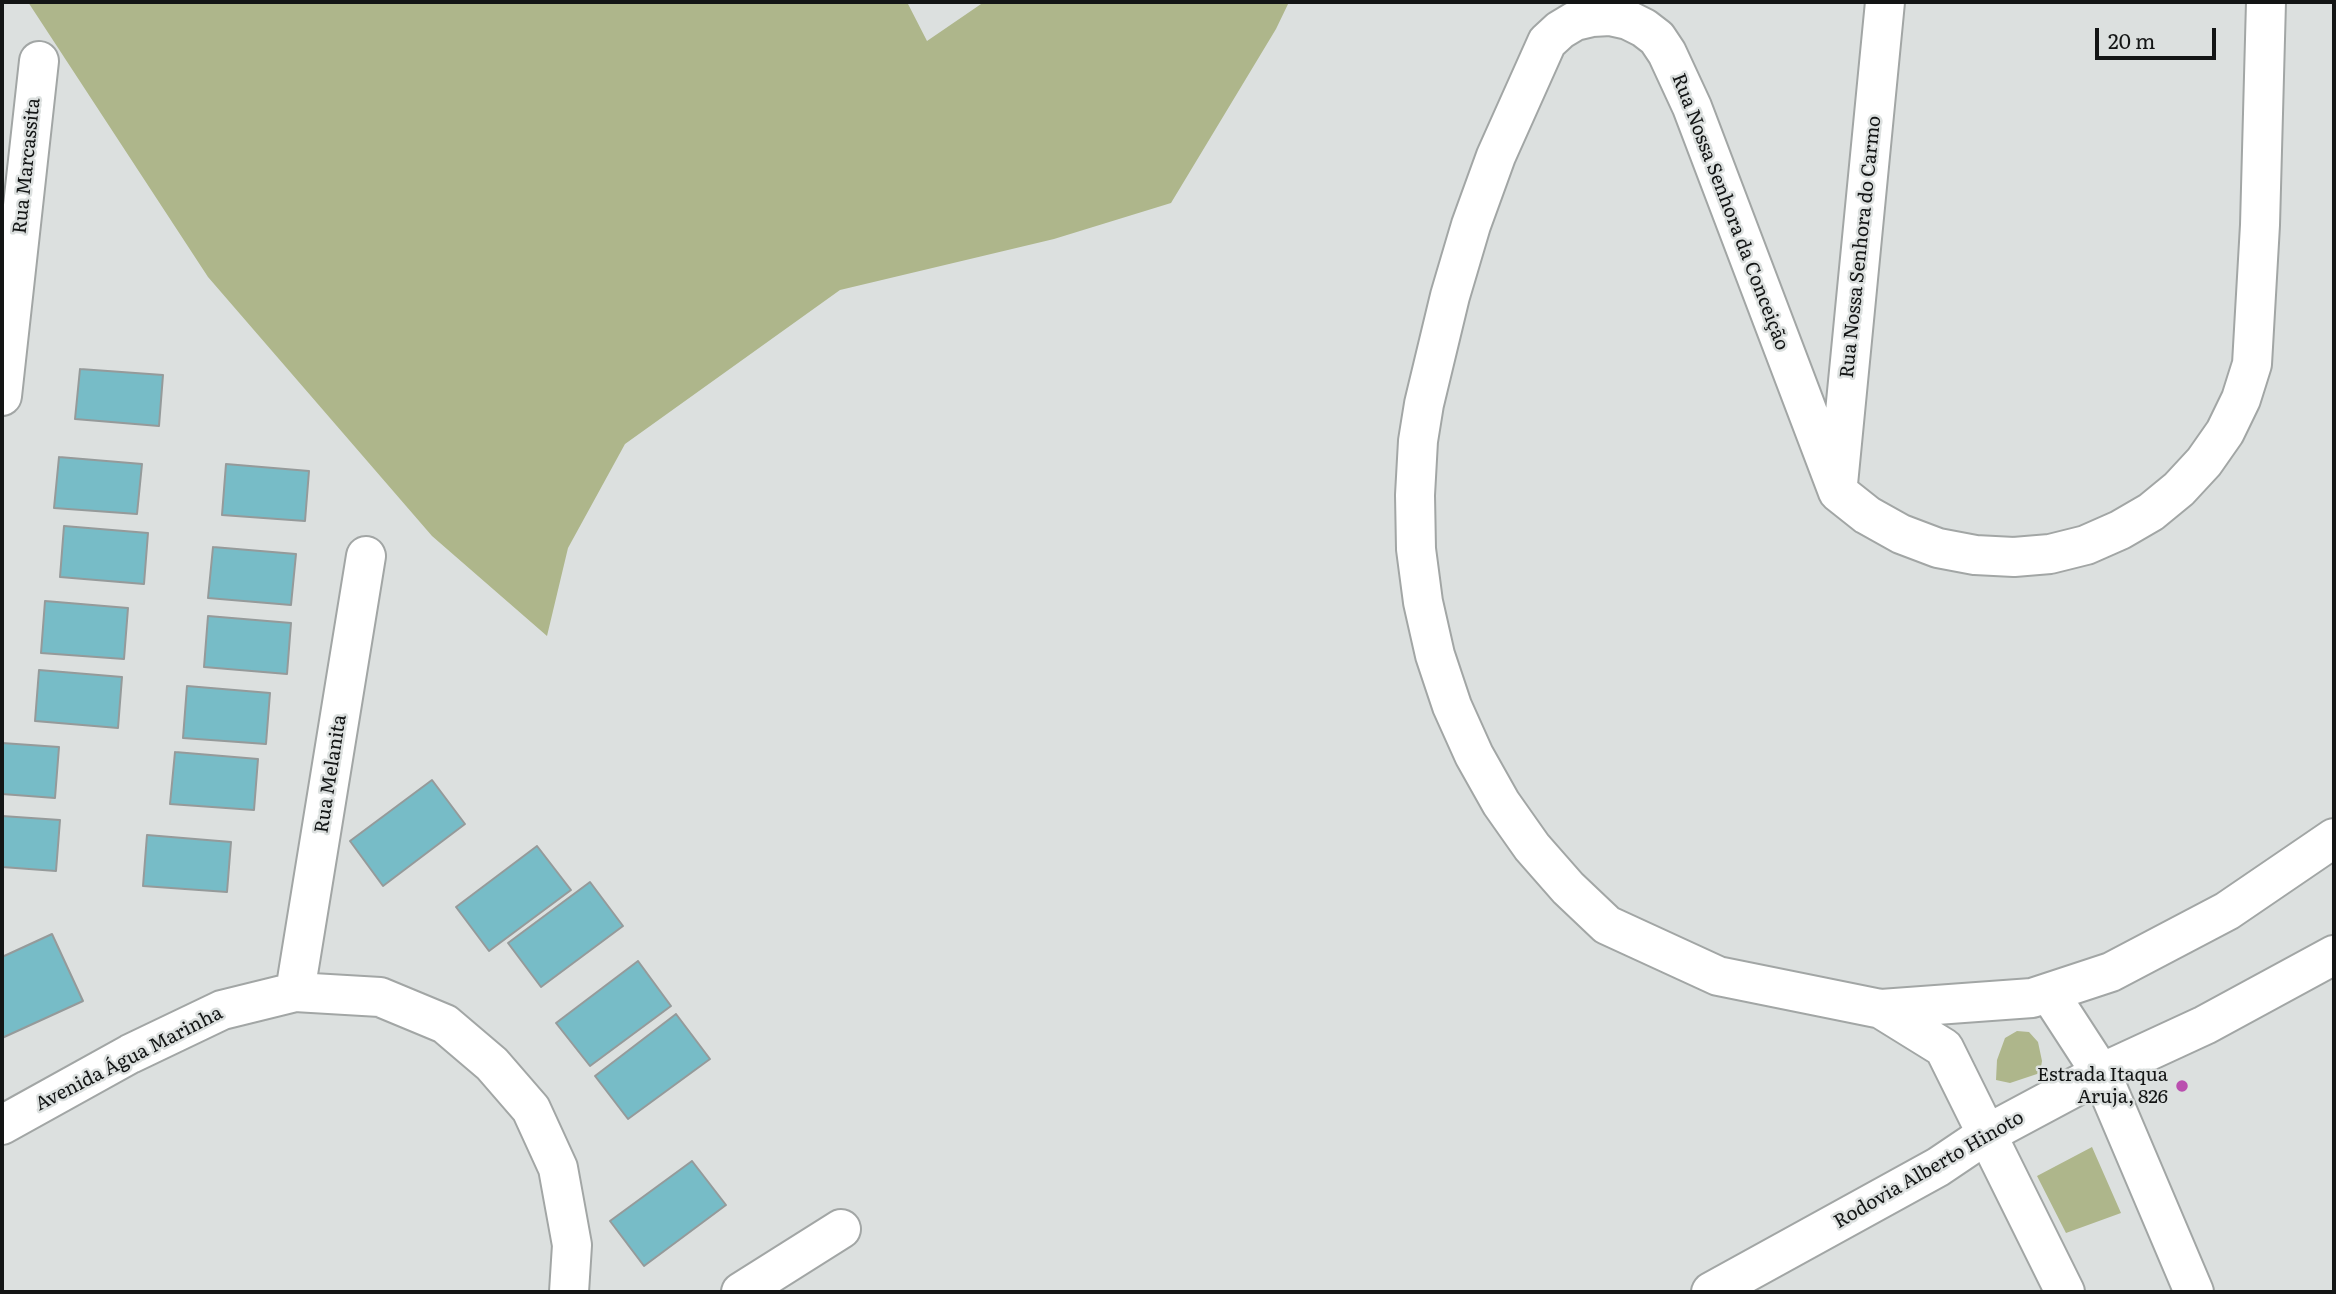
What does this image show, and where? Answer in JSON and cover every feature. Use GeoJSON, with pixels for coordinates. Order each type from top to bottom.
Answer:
{"type":"FeatureCollection","features":[{"type":"Feature","properties":{"kind":"street","name":"Rua Nossa Senhora do Carmo"},"geometry":{"type":"LineString","coordinates":[[1838,492],[1885,2]]}},
{"type":"Feature","properties":{"kind":"street"},"geometry":{"type":"LineString","coordinates":[[1838,492],[1867,515],[1901,534],[1938,548],[1976,555],[2014,557],[2050,554],[2074,548],[2120,530],[2151,512],[2179,489],[2204,462],[2225,432],[2241,398],[2252,365],[2260,226],[2266,2]]}},
{"type":"Feature","properties":{"kind":"street","name":"Rua Nossa Senhora da Conceição"},"geometry":{"type":"LineString","coordinates":[[1838,492],[1702,133],[1667,53],[1657,38],[1644,27],[1628,20],[1592,16],[1575,21],[1546,42],[1520,99],[1471,225],[1450,296],[1424,404],[1418,441],[1415,495],[1416,549],[1423,602],[1435,655],[1452,706],[1474,755],[1501,803],[1532,847],[1568,888],[1607,925],[1718,976],[1881,1009],[2032,998],[2111,972],[2227,911],[2334,838]]}},
{"type":"Feature","properties":{"kind":"street","name":"Rua Marcassita"},"geometry":{"type":"LineString","coordinates":[[2,396],[39,61]]}},
{"type":"Feature","properties":{"kind":"street","name":"Rua Melanita"},"geometry":{"type":"LineString","coordinates":[[295,992],[366,556]]}},
{"type":"Feature","properties":{"kind":"street","name":"Rodovia Alberto Hinoto"},"geometry":{"type":"LineString","coordinates":[[1712,1292],[1938,1167],[1987,1134],[2101,1073],[2205,1025],[2334,954]]}},
{"type":"Feature","properties":{"kind":"street","name":"Avenida Água Marinha"},"geometry":{"type":"LineString","coordinates":[[2,1125],[130,1054],[222,1010],[295,992],[380,998],[445,1024],[492,1064],[531,1109],[558,1168],[572,1245],[569,1292]]}},
{"type":"Feature","properties":{"kind":"street"},"geometry":{"type":"LineString","coordinates":[[2049,993],[2101,1073],[2194,1292]]}},
{"type":"Feature","properties":{"kind":"street","name":"Rua Nossa Senhora da Conceição"},"geometry":{"type":"LineString","coordinates":[[1881,1009],[1944,1048],[2065,1292]]}},
{"type":"Feature","properties":{"kind":"street"},"geometry":{"type":"LineString","coordinates":[[741,1292],[841,1229]]}},
{"type":"Feature","properties":{"kind":"green space"},"geometry":{"type":"Polygon","coordinates":[[[28,2],[907,2],[927,41],[984,2],[1289,2],[1276,29],[1171,203],[1054,239],[840,290],[625,444],[568,548],[547,636],[432,536],[208,277],[28,2]]]}},
{"type":"Feature","properties":{"kind":"green space"},"geometry":{"type":"Polygon","coordinates":[[[2017,1031],[2029,1032],[2038,1042],[2042,1061],[2040,1073],[2010,1083],[1996,1080],[1997,1060],[2005,1038],[2017,1031]]]}},
{"type":"Feature","properties":{"kind":"green space"},"geometry":{"type":"Polygon","coordinates":[[[2092,1147],[2121,1213],[2066,1233],[2037,1176],[2092,1147]]]}},
{"type":"Feature","properties":{"kind":"building"},"geometry":{"type":"Polygon","coordinates":[[[80,369],[163,375],[159,426],[75,419],[80,369]]]}},
{"type":"Feature","properties":{"kind":"building"},"geometry":{"type":"Polygon","coordinates":[[[59,457],[142,464],[137,514],[54,508],[59,457]]]}},
{"type":"Feature","properties":{"kind":"building"},"geometry":{"type":"Polygon","coordinates":[[[226,464],[309,471],[305,521],[222,515],[226,464]]]}},
{"type":"Feature","properties":{"kind":"building"},"geometry":{"type":"Polygon","coordinates":[[[64,526],[148,533],[144,584],[60,577],[64,526]]]}},
{"type":"Feature","properties":{"kind":"building"},"geometry":{"type":"Polygon","coordinates":[[[213,547],[296,554],[291,605],[208,598],[213,547]]]}},
{"type":"Feature","properties":{"kind":"building"},"geometry":{"type":"Polygon","coordinates":[[[45,601],[128,608],[124,659],[41,653],[45,601]]]}},
{"type":"Feature","properties":{"kind":"building"},"geometry":{"type":"Polygon","coordinates":[[[208,616],[291,623],[287,674],[204,667],[208,616]]]}},
{"type":"Feature","properties":{"kind":"building"},"geometry":{"type":"Polygon","coordinates":[[[39,670],[122,677],[118,728],[35,721],[39,670]]]}},
{"type":"Feature","properties":{"kind":"building"},"geometry":{"type":"Polygon","coordinates":[[[187,686],[270,693],[266,744],[183,738],[187,686]]]}},
{"type":"Feature","properties":{"kind":"building"},"geometry":{"type":"Polygon","coordinates":[[[2,743],[59,747],[55,798],[2,794],[2,743]]]}},
{"type":"Feature","properties":{"kind":"building"},"geometry":{"type":"Polygon","coordinates":[[[175,752],[258,759],[254,810],[170,804],[175,752]]]}},
{"type":"Feature","properties":{"kind":"building"},"geometry":{"type":"Polygon","coordinates":[[[432,780],[465,824],[383,886],[350,841],[432,780]]]}},
{"type":"Feature","properties":{"kind":"building"},"geometry":{"type":"Polygon","coordinates":[[[2,816],[60,820],[56,871],[2,867],[2,816]]]}},
{"type":"Feature","properties":{"kind":"building"},"geometry":{"type":"Polygon","coordinates":[[[147,835],[231,842],[227,892],[143,886],[147,835]]]}},
{"type":"Feature","properties":{"kind":"building"},"geometry":{"type":"Polygon","coordinates":[[[537,846],[571,890],[489,951],[456,907],[537,846]]]}},
{"type":"Feature","properties":{"kind":"building"},"geometry":{"type":"Polygon","coordinates":[[[590,882],[623,926],[541,987],[508,943],[590,882]]]}},
{"type":"Feature","properties":{"kind":"building"},"geometry":{"type":"Polygon","coordinates":[[[52,934],[83,1001],[2,1038],[2,957],[52,934]]]}},
{"type":"Feature","properties":{"kind":"building"},"geometry":{"type":"Polygon","coordinates":[[[638,961],[671,1006],[590,1066],[556,1023],[638,961]]]}},
{"type":"Feature","properties":{"kind":"building"},"geometry":{"type":"Polygon","coordinates":[[[676,1014],[710,1059],[628,1119],[595,1076],[676,1014]]]}},
{"type":"Feature","properties":{"kind":"building"},"geometry":{"type":"Polygon","coordinates":[[[692,1161],[726,1205],[644,1266],[610,1221],[692,1161]]]}},
{"type":"Feature","properties":{"kind":"place","name":"Estrada Itaqua Aruja, 826"},"geometry":{"type":"Point","coordinates":[2182,1086]}}]}
